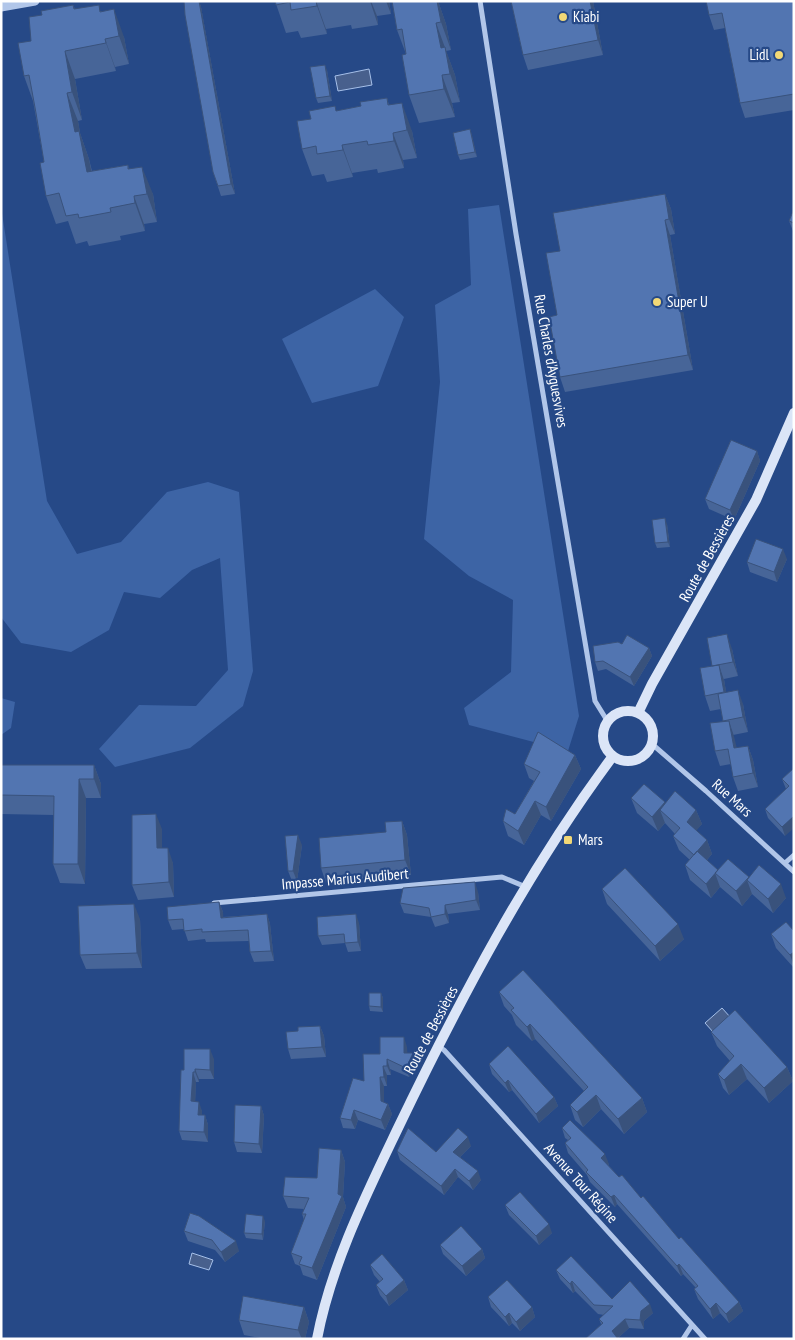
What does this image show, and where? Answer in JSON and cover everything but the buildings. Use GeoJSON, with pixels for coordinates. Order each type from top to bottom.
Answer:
{"type":"FeatureCollection","features":[{"type":"Feature","properties":{"kind":"main road","name":"Route de Bessières"},"geometry":{"type":"LineString","coordinates":[[638,713],[652,684],[756,500],[794,413]]}},
{"type":"Feature","properties":{"kind":"main road"},"geometry":{"type":"LineString","coordinates":[[624,711],[638,713],[651,725],[652,744],[642,757],[630,761],[613,756],[604,743],[603,736],[608,722],[616,714],[624,711]]}},
{"type":"Feature","properties":{"kind":"main road","name":"Route de Bessières"},"geometry":{"type":"LineString","coordinates":[[317,1339],[332,1283],[370,1186],[438,1046],[526,887],[590,787],[613,756]]}},
{"type":"Feature","properties":{"kind":"street"},"geometry":{"type":"LineString","coordinates":[[1,8],[36,1]]}},
{"type":"Feature","properties":{"kind":"street","name":"Rue Charles d'Ayguesvives"},"geometry":{"type":"LineString","coordinates":[[480,1],[516,234],[595,701],[608,722]]}},
{"type":"Feature","properties":{"kind":"street","name":"Rue Mars"},"geometry":{"type":"LineString","coordinates":[[652,744],[794,872]]}},
{"type":"Feature","properties":{"kind":"street"},"geometry":{"type":"LineString","coordinates":[[785,863],[794,855]]}},
{"type":"Feature","properties":{"kind":"street","name":"Impasse Marius Audibert"},"geometry":{"type":"LineString","coordinates":[[203,904],[502,877],[526,887]]}},
{"type":"Feature","properties":{"kind":"street","name":"Avenue Tour Régine"},"geometry":{"type":"LineString","coordinates":[[438,1046],[444,1050],[705,1339]]}},
{"type":"Feature","properties":{"kind":"street"},"geometry":{"type":"LineString","coordinates":[[683,1339],[692,1325]]}},
{"type":"Feature","properties":{"kind":"shaded area"},"geometry":{"type":"Polygon","coordinates":[[[369,69],[372,85],[338,91],[335,76],[369,69]]]}},
{"type":"Feature","properties":{"kind":"shaded area"},"geometry":{"type":"Polygon","coordinates":[[[499,205],[579,716],[568,751],[469,725],[464,708],[511,672],[513,600],[469,576],[424,539],[440,382],[435,305],[471,285],[468,209],[499,205]]]}},
{"type":"Feature","properties":{"kind":"shaded area"},"geometry":{"type":"Polygon","coordinates":[[[1,207],[47,501],[77,554],[121,542],[167,492],[208,482],[239,492],[253,671],[243,706],[190,748],[115,767],[99,749],[139,705],[196,706],[228,670],[220,558],[192,570],[160,598],[124,592],[109,630],[71,652],[21,643],[1,617],[1,207]]]}},
{"type":"Feature","properties":{"kind":"shaded area"},"geometry":{"type":"Polygon","coordinates":[[[375,289],[404,317],[378,386],[312,403],[282,339],[375,289]]]}},
{"type":"Feature","properties":{"kind":"shaded area"},"geometry":{"type":"Polygon","coordinates":[[[1,698],[15,702],[11,728],[1,735],[1,698]]]}},
{"type":"Feature","properties":{"kind":"shaded area"},"geometry":{"type":"Polygon","coordinates":[[[722,1008],[731,1018],[714,1033],[705,1023],[722,1008]]]}},
{"type":"Feature","properties":{"kind":"shaded area"},"geometry":{"type":"Polygon","coordinates":[[[192,1253],[213,1260],[209,1270],[189,1264],[192,1253]]]}},
{"type":"Feature","properties":{"kind":"place","name":"Kiabi"},"geometry":{"type":"Point","coordinates":[563,17]}},
{"type":"Feature","properties":{"kind":"place","name":"Lidl"},"geometry":{"type":"Point","coordinates":[779,55]}},
{"type":"Feature","properties":{"kind":"place","name":"Super U"},"geometry":{"type":"Point","coordinates":[657,302]}},
{"type":"Feature","properties":{"kind":"place","name":"Mars"},"geometry":{"type":"Point","coordinates":[568,840]}}]}
